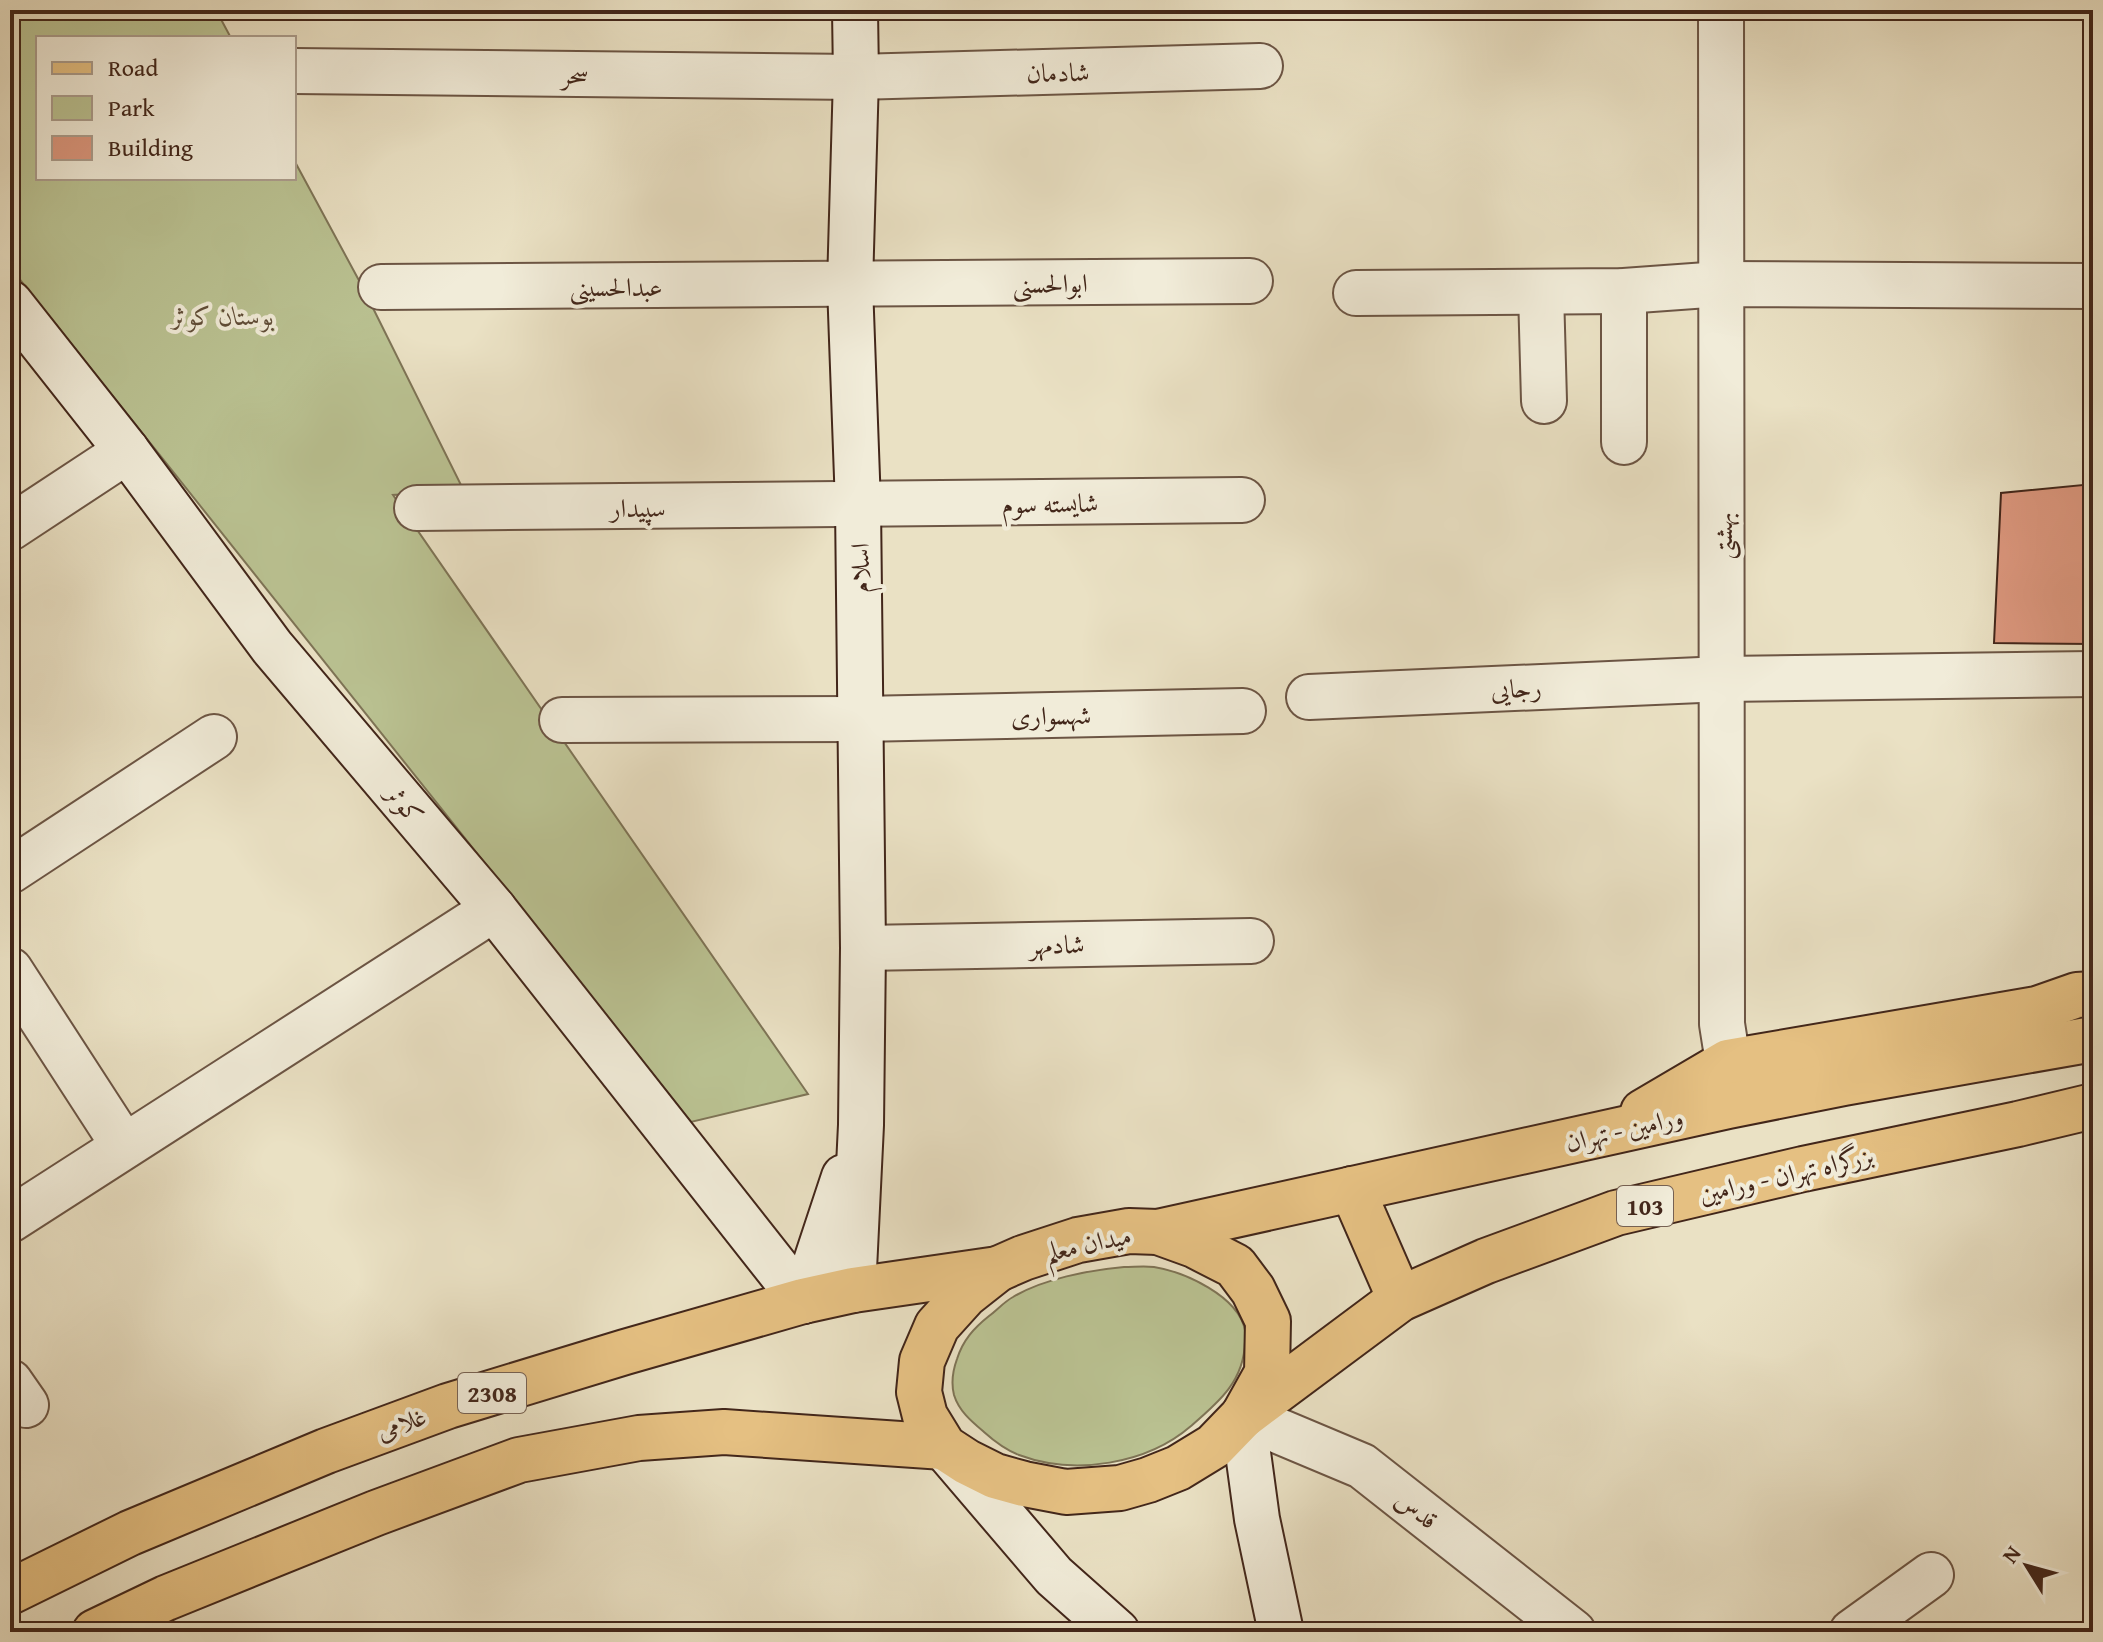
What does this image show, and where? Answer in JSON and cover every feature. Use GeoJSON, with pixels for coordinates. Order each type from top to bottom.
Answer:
{"type":"FeatureCollection","features":[{"type":"Feature","properties":{"kind":"main road"},"geometry":{"type":"LineString","coordinates":[[1606,1133],[1728,1062],[2037,1009],[2088,985]]}},
{"type":"Feature","properties":{"kind":"main road","name":"ورامین - تهران"},"geometry":{"type":"LineString","coordinates":[[1158,1232],[1728,1106],[2093,1039]]}},
{"type":"Feature","properties":{"kind":"main road","name":"بزرگراه تهران - ورامین"},"geometry":{"type":"LineString","coordinates":[[1243,1416],[1400,1299],[1486,1261],[1616,1213],[2093,1106]]}},
{"type":"Feature","properties":{"kind":"main road"},"geometry":{"type":"LineString","coordinates":[[1352,1189],[1400,1299]]}},
{"type":"Feature","properties":{"kind":"main road","name":"میدان معلم"},"geometry":{"type":"LineString","coordinates":[[1129,1231],[1158,1232],[1194,1245],[1235,1266],[1253,1290],[1268,1321],[1267,1373],[1243,1416],[1214,1446],[1178,1468],[1148,1480],[1120,1488],[1066,1492],[995,1476],[944,1447],[925,1416],[919,1392],[922,1361],[937,1326],[965,1295],[998,1269],[1078,1240],[1129,1231]]}},
{"type":"Feature","properties":{"kind":"main road","name":"غلامی"},"geometry":{"type":"LineString","coordinates":[[10,1592],[130,1533],[326,1451],[448,1406],[803,1301],[853,1290],[998,1269]]}},
{"type":"Feature","properties":{"kind":"main road"},"geometry":{"type":"LineString","coordinates":[[95,1632],[166,1598],[376,1513],[519,1460],[639,1438],[724,1432],[944,1447]]}},
{"type":"Feature","properties":{"kind":"street","name":"اسلام"},"geometry":{"type":"LineString","coordinates":[[853,1290],[861,1125],[863,948],[858,505],[850,285],[855,10]]}},
{"type":"Feature","properties":{"kind":"street","name":"بهشتی"},"geometry":{"type":"LineString","coordinates":[[1721,10],[1722,1024],[1728,1062]]}},
{"type":"Feature","properties":{"kind":"street","name":"شادمان"},"geometry":{"type":"LineString","coordinates":[[856,77],[1260,66]]}},
{"type":"Feature","properties":{"kind":"street","name":"سحر"},"geometry":{"type":"LineString","coordinates":[[296,71],[856,77]]}},
{"type":"Feature","properties":{"kind":"street","name":"ابوالحسنی"},"geometry":{"type":"LineString","coordinates":[[850,285],[1250,281]]}},
{"type":"Feature","properties":{"kind":"street"},"geometry":{"type":"LineString","coordinates":[[1356,293],[1624,291],[1721,284],[2093,286]]}},
{"type":"Feature","properties":{"kind":"street","name":"عبدالحسینی"},"geometry":{"type":"LineString","coordinates":[[381,287],[850,285]]}},
{"type":"Feature","properties":{"kind":"street"},"geometry":{"type":"LineString","coordinates":[[1624,291],[1624,442]]}},
{"type":"Feature","properties":{"kind":"street"},"geometry":{"type":"LineString","coordinates":[[1541,292],[1544,401]]}},
{"type":"Feature","properties":{"kind":"street","name":"کوثر"},"geometry":{"type":"LineString","coordinates":[[10,303],[127,451],[272,647],[494,909],[803,1301]]}},
{"type":"Feature","properties":{"kind":"street"},"geometry":{"type":"LineString","coordinates":[[10,528],[127,451]]}},
{"type":"Feature","properties":{"kind":"street","name":"شایسته سوم"},"geometry":{"type":"LineString","coordinates":[[858,505],[1242,500]]}},
{"type":"Feature","properties":{"kind":"street","name":"سپیدار"},"geometry":{"type":"LineString","coordinates":[[417,508],[858,505]]}},
{"type":"Feature","properties":{"kind":"street","name":"رجایی"},"geometry":{"type":"LineString","coordinates":[[1309,697],[1723,679],[2093,674]]}},
{"type":"Feature","properties":{"kind":"street","name":"شهسواری"},"geometry":{"type":"LineString","coordinates":[[562,720],[860,719],[1243,711]]}},
{"type":"Feature","properties":{"kind":"street"},"geometry":{"type":"LineString","coordinates":[[10,871],[214,737]]}},
{"type":"Feature","properties":{"kind":"street"},"geometry":{"type":"LineString","coordinates":[[10,1220],[494,909]]}},
{"type":"Feature","properties":{"kind":"street","name":"شادمهر"},"geometry":{"type":"LineString","coordinates":[[863,948],[1251,941]]}},
{"type":"Feature","properties":{"kind":"street"},"geometry":{"type":"LineString","coordinates":[[10,970],[124,1146]]}},
{"type":"Feature","properties":{"kind":"street"},"geometry":{"type":"LineString","coordinates":[[803,1301],[861,1125]]}},
{"type":"Feature","properties":{"kind":"street"},"geometry":{"type":"LineString","coordinates":[[1243,1416],[1257,1519],[1281,1632]]}},
{"type":"Feature","properties":{"kind":"street","name":"قدس"},"geometry":{"type":"LineString","coordinates":[[1243,1416],[1362,1466],[1573,1632]]}},
{"type":"Feature","properties":{"kind":"street"},"geometry":{"type":"LineString","coordinates":[[944,1447],[1054,1576],[1080,1615],[1086,1632]]}},
{"type":"Feature","properties":{"kind":"street"},"geometry":{"type":"LineString","coordinates":[[1852,1632],[1931,1575]]}},
{"type":"Feature","properties":{"kind":"street"},"geometry":{"type":"LineString","coordinates":[[1054,1576],[1117,1632]]}},
{"type":"Feature","properties":{"kind":"green space","name":"بوستان کوثر"},"geometry":{"type":"Polygon","coordinates":[[[10,10],[216,10],[230,36],[36,36],[36,180],[296,180],[296,164],[362,286],[464,491],[393,495],[808,1094],[691,1122],[10,267],[10,10]]]}},
{"type":"Feature","properties":{"kind":"green space"},"geometry":{"type":"Polygon","coordinates":[[[1124,1267],[1154,1267],[1195,1280],[1221,1296],[1240,1318],[1245,1330],[1244,1356],[1235,1379],[1211,1408],[1191,1426],[1153,1450],[1110,1463],[1086,1465],[1063,1465],[1019,1455],[996,1442],[970,1420],[956,1401],[953,1377],[962,1346],[979,1325],[1010,1299],[1038,1285],[1081,1273],[1124,1267]]]}},
{"type":"Feature","properties":{"kind":"building"},"geometry":{"type":"Polygon","coordinates":[[[2093,484],[2093,644],[1994,643],[2001,493],[2093,484]]]}}]}
